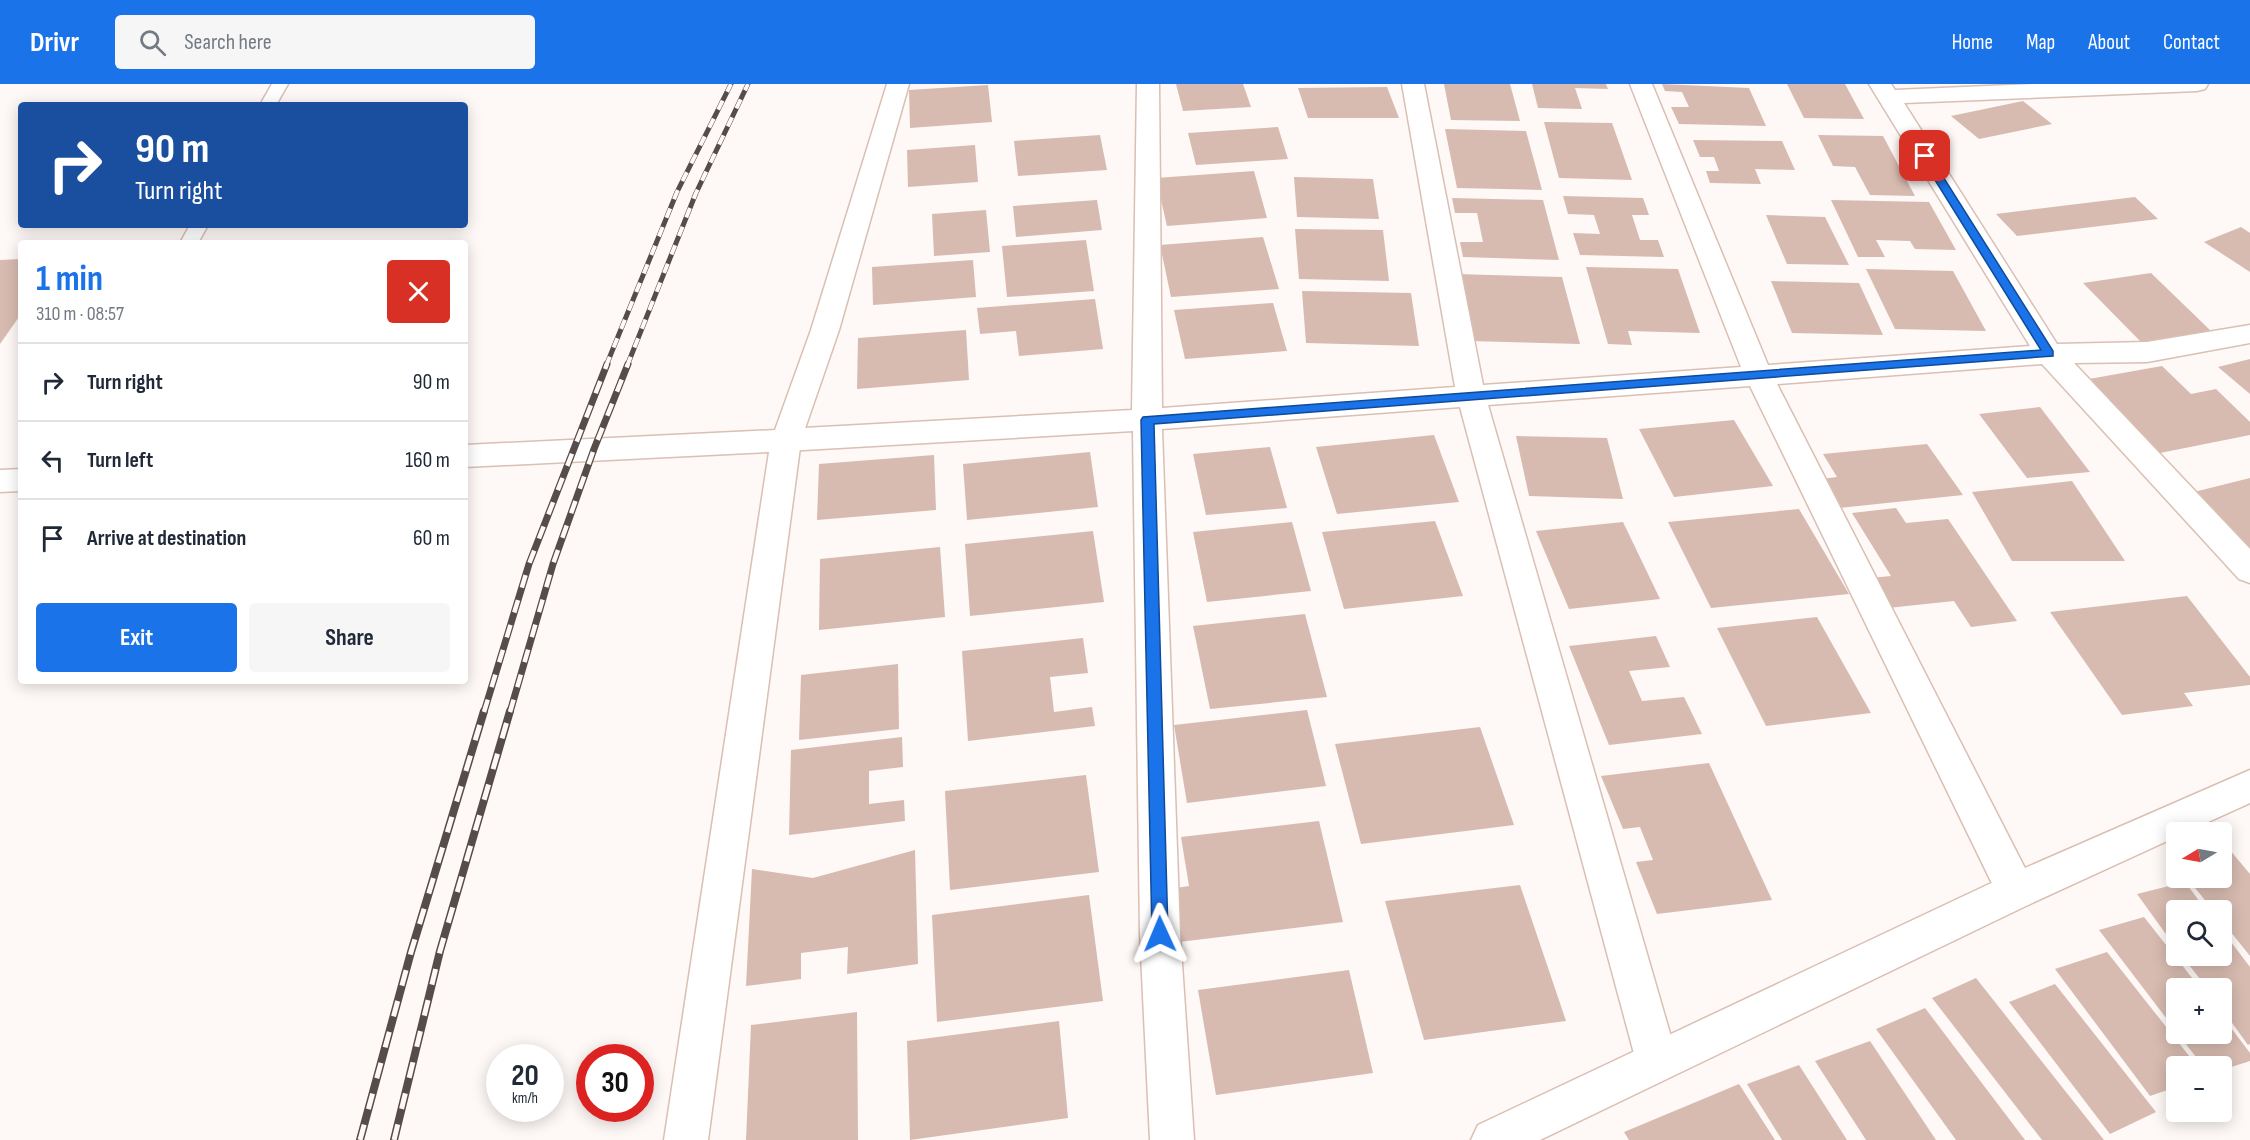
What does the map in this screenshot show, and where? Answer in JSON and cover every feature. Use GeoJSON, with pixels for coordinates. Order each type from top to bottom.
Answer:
{"type":"FeatureCollection","features":[{"type":"Feature","properties":{"kind":"street"},"geometry":{"type":"LineString","coordinates":[[686,1140],[786,440],[825,330],[898,84]]}},
{"type":"Feature","properties":{"kind":"street"},"geometry":{"type":"LineString","coordinates":[[1148,84],[1147,420],[1160,934],[1172,1140]]}},
{"type":"Feature","properties":{"kind":"street"},"geometry":{"type":"LineString","coordinates":[[1413,84],[1471,396],[1657,1061]]}},
{"type":"Feature","properties":{"kind":"street"},"geometry":{"type":"LineString","coordinates":[[1641,84],[1758,374],[2016,891]]}},
{"type":"Feature","properties":{"kind":"street"},"geometry":{"type":"LineString","coordinates":[[1884,91],[2197,84]]}},
{"type":"Feature","properties":{"kind":"street"},"geometry":{"type":"LineString","coordinates":[[1884,91],[2049,354],[2250,570]]}},
{"type":"Feature","properties":{"kind":"street"},"geometry":{"type":"LineString","coordinates":[[468,456],[1147,420],[2049,354],[2147,352],[2250,334]]}},
{"type":"Feature","properties":{"kind":"street"},"geometry":{"type":"LineString","coordinates":[[0,481],[18,480]]}},
{"type":"Feature","properties":{"kind":"street"},"geometry":{"type":"LineString","coordinates":[[1493,1140],[2016,891],[2250,786]]}},
{"type":"Feature","properties":{"kind":"lane"},"geometry":{"type":"LineString","coordinates":[[270,102],[280,84]]}},
{"type":"Feature","properties":{"kind":"building"},"geometry":{"type":"Polygon","coordinates":[[[1176,84],[1243,84],[1251,107],[1183,111],[1176,84]]]}},
{"type":"Feature","properties":{"kind":"building"},"geometry":{"type":"Polygon","coordinates":[[[1444,84],[1510,84],[1520,121],[1451,120],[1444,84]]]}},
{"type":"Feature","properties":{"kind":"building"},"geometry":{"type":"Polygon","coordinates":[[[1532,84],[1606,84],[1608,89],[1575,88],[1582,109],[1538,108],[1532,84]]]}},
{"type":"Feature","properties":{"kind":"building"},"geometry":{"type":"Polygon","coordinates":[[[1662,84],[1749,88],[1766,126],[1679,124],[1671,107],[1689,107],[1682,92],[1665,91],[1662,84]]]}},
{"type":"Feature","properties":{"kind":"building"},"geometry":{"type":"Polygon","coordinates":[[[1787,84],[1845,84],[1864,119],[1804,118],[1787,84]]]}},
{"type":"Feature","properties":{"kind":"building"},"geometry":{"type":"Polygon","coordinates":[[[988,85],[992,122],[910,128],[909,90],[988,85]]]}},
{"type":"Feature","properties":{"kind":"building"},"geometry":{"type":"Polygon","coordinates":[[[1387,87],[1399,118],[1308,118],[1298,88],[1387,87]]]}},
{"type":"Feature","properties":{"kind":"building"},"geometry":{"type":"Polygon","coordinates":[[[2023,101],[2052,124],[1979,139],[1951,116],[2023,101]]]}},
{"type":"Feature","properties":{"kind":"building"},"geometry":{"type":"Polygon","coordinates":[[[1544,122],[1612,123],[1632,180],[1559,178],[1544,122]]]}},
{"type":"Feature","properties":{"kind":"building"},"geometry":{"type":"Polygon","coordinates":[[[1278,127],[1288,159],[1196,165],[1188,133],[1278,127]]]}},
{"type":"Feature","properties":{"kind":"building"},"geometry":{"type":"Polygon","coordinates":[[[1445,129],[1526,131],[1542,190],[1457,188],[1445,129]]]}},
{"type":"Feature","properties":{"kind":"building"},"geometry":{"type":"Polygon","coordinates":[[[1100,135],[1107,170],[1018,176],[1014,141],[1100,135]]]}},
{"type":"Feature","properties":{"kind":"building"},"geometry":{"type":"Polygon","coordinates":[[[1818,135],[1883,136],[1915,196],[1870,195],[1855,167],[1833,166],[1818,135]]]}},
{"type":"Feature","properties":{"kind":"building"},"geometry":{"type":"Polygon","coordinates":[[[1693,140],[1782,141],[1795,170],[1755,169],[1761,184],[1710,183],[1706,171],[1719,171],[1714,157],[1700,157],[1693,140]]]}},
{"type":"Feature","properties":{"kind":"building"},"geometry":{"type":"Polygon","coordinates":[[[975,145],[978,182],[908,187],[907,150],[975,145]]]}},
{"type":"Feature","properties":{"kind":"building"},"geometry":{"type":"Polygon","coordinates":[[[1254,171],[1267,218],[1167,226],[1156,178],[1254,171]]]}},
{"type":"Feature","properties":{"kind":"building"},"geometry":{"type":"Polygon","coordinates":[[[1294,177],[1373,179],[1379,219],[1297,217],[1294,177]]]}},
{"type":"Feature","properties":{"kind":"building"},"geometry":{"type":"Polygon","coordinates":[[[1563,196],[1643,198],[1649,215],[1632,215],[1640,240],[1658,240],[1664,257],[1580,255],[1573,233],[1600,234],[1594,215],[1568,214],[1563,196]]]}},
{"type":"Feature","properties":{"kind":"building"},"geometry":{"type":"Polygon","coordinates":[[[2135,197],[2158,219],[2017,236],[1996,214],[2135,197]]]}},
{"type":"Feature","properties":{"kind":"building"},"geometry":{"type":"Polygon","coordinates":[[[1452,198],[1543,200],[1559,260],[1463,257],[1460,242],[1483,242],[1477,213],[1455,213],[1452,198]]]}},
{"type":"Feature","properties":{"kind":"building"},"geometry":{"type":"Polygon","coordinates":[[[1097,200],[1102,230],[1016,237],[1013,206],[1097,200]]]}},
{"type":"Feature","properties":{"kind":"building"},"geometry":{"type":"Polygon","coordinates":[[[1831,200],[1929,202],[1956,250],[1915,249],[1910,241],[1876,240],[1885,257],[1858,257],[1831,200]]]}},
{"type":"Feature","properties":{"kind":"building"},"geometry":{"type":"Polygon","coordinates":[[[986,210],[990,252],[934,256],[932,214],[986,210]]]}},
{"type":"Feature","properties":{"kind":"building"},"geometry":{"type":"Polygon","coordinates":[[[1766,215],[1825,217],[1849,265],[1787,264],[1766,215]]]}},
{"type":"Feature","properties":{"kind":"building"},"geometry":{"type":"Polygon","coordinates":[[[2241,227],[2250,233],[2250,272],[2204,242],[2241,227]]]}},
{"type":"Feature","properties":{"kind":"building"},"geometry":{"type":"Polygon","coordinates":[[[1295,229],[1383,230],[1389,281],[1299,279],[1295,229]]]}},
{"type":"Feature","properties":{"kind":"building"},"geometry":{"type":"Polygon","coordinates":[[[1263,237],[1279,289],[1171,297],[1160,245],[1263,237]]]}},
{"type":"Feature","properties":{"kind":"building"},"geometry":{"type":"Polygon","coordinates":[[[1086,240],[1094,291],[1007,297],[1002,246],[1086,240]]]}},
{"type":"Feature","properties":{"kind":"building"},"geometry":{"type":"Polygon","coordinates":[[[18,259],[18,318],[0,344],[0,260],[18,259]]]}},
{"type":"Feature","properties":{"kind":"building"},"geometry":{"type":"Polygon","coordinates":[[[973,260],[976,297],[873,305],[872,267],[973,260]]]}},
{"type":"Feature","properties":{"kind":"building"},"geometry":{"type":"Polygon","coordinates":[[[1586,267],[1678,269],[1700,333],[1628,331],[1632,345],[1608,344],[1586,267]]]}},
{"type":"Feature","properties":{"kind":"building"},"geometry":{"type":"Polygon","coordinates":[[[1866,269],[1953,271],[1986,331],[1895,329],[1866,269]]]}},
{"type":"Feature","properties":{"kind":"building"},"geometry":{"type":"Polygon","coordinates":[[[2151,273],[2212,332],[2141,342],[2083,283],[2151,273]]]}},
{"type":"Feature","properties":{"kind":"building"},"geometry":{"type":"Polygon","coordinates":[[[1456,274],[1562,277],[1580,344],[1469,341],[1456,274]]]}},
{"type":"Feature","properties":{"kind":"building"},"geometry":{"type":"Polygon","coordinates":[[[1771,281],[1859,283],[1883,335],[1792,333],[1771,281]]]}},
{"type":"Feature","properties":{"kind":"building"},"geometry":{"type":"Polygon","coordinates":[[[1302,291],[1411,293],[1419,346],[1306,343],[1302,291]]]}},
{"type":"Feature","properties":{"kind":"building"},"geometry":{"type":"Polygon","coordinates":[[[1095,299],[1103,349],[1019,356],[1016,331],[980,334],[977,308],[1095,299]]]}},
{"type":"Feature","properties":{"kind":"building"},"geometry":{"type":"Polygon","coordinates":[[[1273,303],[1287,351],[1185,359],[1174,310],[1273,303]]]}},
{"type":"Feature","properties":{"kind":"building"},"geometry":{"type":"Polygon","coordinates":[[[966,330],[969,380],[857,389],[858,338],[966,330]]]}},
{"type":"Feature","properties":{"kind":"building"},"geometry":{"type":"Polygon","coordinates":[[[2250,359],[2250,394],[2218,367],[2250,359]]]}},
{"type":"Feature","properties":{"kind":"building"},"geometry":{"type":"Polygon","coordinates":[[[2162,366],[2191,394],[2216,389],[2250,422],[2250,435],[2160,453],[2089,379],[2162,366]]]}},
{"type":"Feature","properties":{"kind":"building"},"geometry":{"type":"Polygon","coordinates":[[[2040,407],[2090,472],[2027,478],[1979,414],[2040,407]]]}},
{"type":"Feature","properties":{"kind":"building"},"geometry":{"type":"Polygon","coordinates":[[[1734,420],[1773,486],[1674,497],[1639,429],[1734,420]]]}},
{"type":"Feature","properties":{"kind":"building"},"geometry":{"type":"Polygon","coordinates":[[[1434,435],[1459,502],[1337,514],[1316,447],[1434,435]]]}},
{"type":"Feature","properties":{"kind":"building"},"geometry":{"type":"Polygon","coordinates":[[[1516,436],[1607,438],[1623,499],[1529,496],[1516,436]]]}},
{"type":"Feature","properties":{"kind":"building"},"geometry":{"type":"Polygon","coordinates":[[[1927,444],[1963,495],[1839,508],[1821,479],[1837,477],[1823,454],[1927,444]]]}},
{"type":"Feature","properties":{"kind":"building"},"geometry":{"type":"Polygon","coordinates":[[[1270,447],[1287,508],[1206,515],[1193,454],[1270,447]]]}},
{"type":"Feature","properties":{"kind":"building"},"geometry":{"type":"Polygon","coordinates":[[[1090,452],[1098,507],[967,520],[963,464],[1090,452]]]}},
{"type":"Feature","properties":{"kind":"building"},"geometry":{"type":"Polygon","coordinates":[[[934,455],[936,510],[817,520],[819,464],[934,455]]]}},
{"type":"Feature","properties":{"kind":"building"},"geometry":{"type":"Polygon","coordinates":[[[2250,478],[2250,551],[2190,493],[2250,478]]]}},
{"type":"Feature","properties":{"kind":"building"},"geometry":{"type":"Polygon","coordinates":[[[2072,481],[2125,561],[2012,561],[1972,492],[2072,481]]]}},
{"type":"Feature","properties":{"kind":"building"},"geometry":{"type":"Polygon","coordinates":[[[1896,508],[1906,523],[1948,519],[2017,621],[1971,627],[1954,601],[1888,608],[1870,578],[1891,576],[1852,513],[1896,508]]]}},
{"type":"Feature","properties":{"kind":"building"},"geometry":{"type":"Polygon","coordinates":[[[1799,509],[1849,594],[1711,608],[1668,522],[1799,509]]]}},
{"type":"Feature","properties":{"kind":"building"},"geometry":{"type":"Polygon","coordinates":[[[1435,521],[1463,596],[1344,609],[1322,532],[1435,521]]]}},
{"type":"Feature","properties":{"kind":"building"},"geometry":{"type":"Polygon","coordinates":[[[1292,522],[1311,591],[1207,602],[1193,532],[1292,522]]]}},
{"type":"Feature","properties":{"kind":"building"},"geometry":{"type":"Polygon","coordinates":[[[1623,522],[1660,599],[1569,609],[1536,531],[1623,522]]]}},
{"type":"Feature","properties":{"kind":"building"},"geometry":{"type":"Polygon","coordinates":[[[1093,531],[1104,602],[970,616],[965,544],[1093,531]]]}},
{"type":"Feature","properties":{"kind":"building"},"geometry":{"type":"Polygon","coordinates":[[[940,547],[945,617],[819,630],[820,559],[940,547]]]}},
{"type":"Feature","properties":{"kind":"building"},"geometry":{"type":"Polygon","coordinates":[[[2187,596],[2250,677],[2250,685],[2184,693],[2193,706],[2122,715],[2050,612],[2187,596]]]}},
{"type":"Feature","properties":{"kind":"building"},"geometry":{"type":"Polygon","coordinates":[[[1305,614],[1327,697],[1210,709],[1193,626],[1305,614]]]}},
{"type":"Feature","properties":{"kind":"building"},"geometry":{"type":"Polygon","coordinates":[[[1817,617],[1871,713],[1766,726],[1717,628],[1817,617]]]}},
{"type":"Feature","properties":{"kind":"building"},"geometry":{"type":"Polygon","coordinates":[[[1656,636],[1670,667],[1629,671],[1642,701],[1684,697],[1702,734],[1609,745],[1569,646],[1656,636]]]}},
{"type":"Feature","properties":{"kind":"building"},"geometry":{"type":"Polygon","coordinates":[[[1083,638],[1088,673],[1050,677],[1054,712],[1092,707],[1095,726],[968,741],[962,651],[1083,638]]]}},
{"type":"Feature","properties":{"kind":"building"},"geometry":{"type":"Polygon","coordinates":[[[898,664],[899,729],[799,740],[801,675],[898,664]]]}},
{"type":"Feature","properties":{"kind":"building"},"geometry":{"type":"Polygon","coordinates":[[[1307,710],[1326,786],[1187,803],[1174,725],[1307,710]]]}},
{"type":"Feature","properties":{"kind":"building"},"geometry":{"type":"Polygon","coordinates":[[[1480,727],[1514,825],[1361,844],[1335,744],[1480,727]]]}},
{"type":"Feature","properties":{"kind":"building"},"geometry":{"type":"Polygon","coordinates":[[[902,737],[903,767],[869,771],[869,804],[904,800],[905,821],[789,835],[791,750],[902,737]]]}},
{"type":"Feature","properties":{"kind":"building"},"geometry":{"type":"Polygon","coordinates":[[[1709,763],[1772,900],[1657,914],[1636,862],[1653,860],[1640,827],[1623,829],[1601,776],[1709,763]]]}},
{"type":"Feature","properties":{"kind":"building"},"geometry":{"type":"Polygon","coordinates":[[[1086,775],[1099,872],[950,890],[945,791],[1086,775]]]}},
{"type":"Feature","properties":{"kind":"building"},"geometry":{"type":"Polygon","coordinates":[[[1319,821],[1343,922],[1179,942],[1169,889],[1189,886],[1181,837],[1319,821]]]}},
{"type":"Feature","properties":{"kind":"building"},"geometry":{"type":"Polygon","coordinates":[[[915,850],[918,964],[847,974],[848,947],[801,953],[801,979],[746,986],[752,869],[813,878],[915,850]]]}},
{"type":"Feature","properties":{"kind":"building"},"geometry":{"type":"Polygon","coordinates":[[[2232,853],[2250,874],[2250,956],[2232,934],[2232,900],[2205,900],[2195,888],[2232,888],[2232,853]]]}},
{"type":"Feature","properties":{"kind":"building"},"geometry":{"type":"Polygon","coordinates":[[[1520,885],[1566,1021],[1424,1040],[1385,901],[1520,885]]]}},
{"type":"Feature","properties":{"kind":"building"},"geometry":{"type":"Polygon","coordinates":[[[2166,887],[2190,888],[2198,900],[2166,900],[2166,934],[2137,894],[2166,887]]]}},
{"type":"Feature","properties":{"kind":"building"},"geometry":{"type":"Polygon","coordinates":[[[1089,895],[1103,1001],[937,1022],[932,915],[1089,895]]]}},
{"type":"Feature","properties":{"kind":"building"},"geometry":{"type":"Polygon","coordinates":[[[2144,917],[2166,945],[2166,966],[2183,966],[2192,978],[2166,978],[2166,1018],[2099,930],[2144,917]]]}},
{"type":"Feature","properties":{"kind":"building"},"geometry":{"type":"Polygon","coordinates":[[[2232,943],[2250,967],[2250,1044],[2248,1045],[2232,1023],[2232,978],[2199,978],[2190,966],[2232,966],[2232,943]]]}},
{"type":"Feature","properties":{"kind":"building"},"geometry":{"type":"Polygon","coordinates":[[[2107,952],[2166,1027],[2166,1044],[2180,1044],[2189,1056],[2166,1056],[2166,1090],[2150,1096],[2055,969],[2107,952]]]}},
{"type":"Feature","properties":{"kind":"building"},"geometry":{"type":"Polygon","coordinates":[[[1349,970],[1373,1073],[1216,1095],[1198,990],[1349,970]]]}},
{"type":"Feature","properties":{"kind":"building"},"geometry":{"type":"Polygon","coordinates":[[[1976,978],[2104,1140],[2042,1140],[1932,998],[1976,978]]]}},
{"type":"Feature","properties":{"kind":"building"},"geometry":{"type":"Polygon","coordinates":[[[2055,984],[2156,1112],[2110,1134],[2009,1002],[2055,984]]]}},
{"type":"Feature","properties":{"kind":"building"},"geometry":{"type":"Polygon","coordinates":[[[1925,1008],[2025,1140],[1956,1140],[1876,1029],[1925,1008]]]}},
{"type":"Feature","properties":{"kind":"building"},"geometry":{"type":"Polygon","coordinates":[[[857,1012],[858,1140],[746,1140],[751,1025],[857,1012]]]}},
{"type":"Feature","properties":{"kind":"building"},"geometry":{"type":"Polygon","coordinates":[[[1059,1021],[1068,1118],[910,1140],[907,1041],[1059,1021]]]}},
{"type":"Feature","properties":{"kind":"building"},"geometry":{"type":"Polygon","coordinates":[[[2232,1029],[2250,1053],[2250,1061],[2232,1067],[2232,1056],[2195,1056],[2186,1044],[2232,1044],[2232,1029]]]}},
{"type":"Feature","properties":{"kind":"building"},"geometry":{"type":"Polygon","coordinates":[[[1870,1041],[1936,1140],[1866,1140],[1815,1061],[1870,1041]]]}},
{"type":"Feature","properties":{"kind":"building"},"geometry":{"type":"Polygon","coordinates":[[[1799,1065],[1847,1140],[1782,1140],[1747,1084],[1799,1065]]]}},
{"type":"Feature","properties":{"kind":"building"},"geometry":{"type":"Polygon","coordinates":[[[1739,1084],[1775,1140],[1629,1140],[1624,1132],[1739,1084]]]}},
{"type":"Feature","properties":{"kind":"railway"},"geometry":{"type":"LineString","coordinates":[[606,366],[677,192],[731,84]]}},
{"type":"Feature","properties":{"kind":"railway"},"geometry":{"type":"LineString","coordinates":[[627,366],[696,193],[748,84]]}},
{"type":"Feature","properties":{"kind":"railway"},"geometry":{"type":"LineString","coordinates":[[484,712],[529,564],[607,364]]}},
{"type":"Feature","properties":{"kind":"railway"},"geometry":{"type":"LineString","coordinates":[[510,712],[553,564],[594,449],[628,364]]}},
{"type":"Feature","properties":{"kind":"railway"},"geometry":{"type":"LineString","coordinates":[[360,1140],[411,952],[484,711]]}},
{"type":"Feature","properties":{"kind":"railway"},"geometry":{"type":"LineString","coordinates":[[394,1140],[440,951],[510,711]]}},
{"type":"Feature","properties":{"kind":"route"},"geometry":{"type":"LineString","coordinates":[[1160,934],[1147,420],[2049,354],[1925,156]]}}]}
